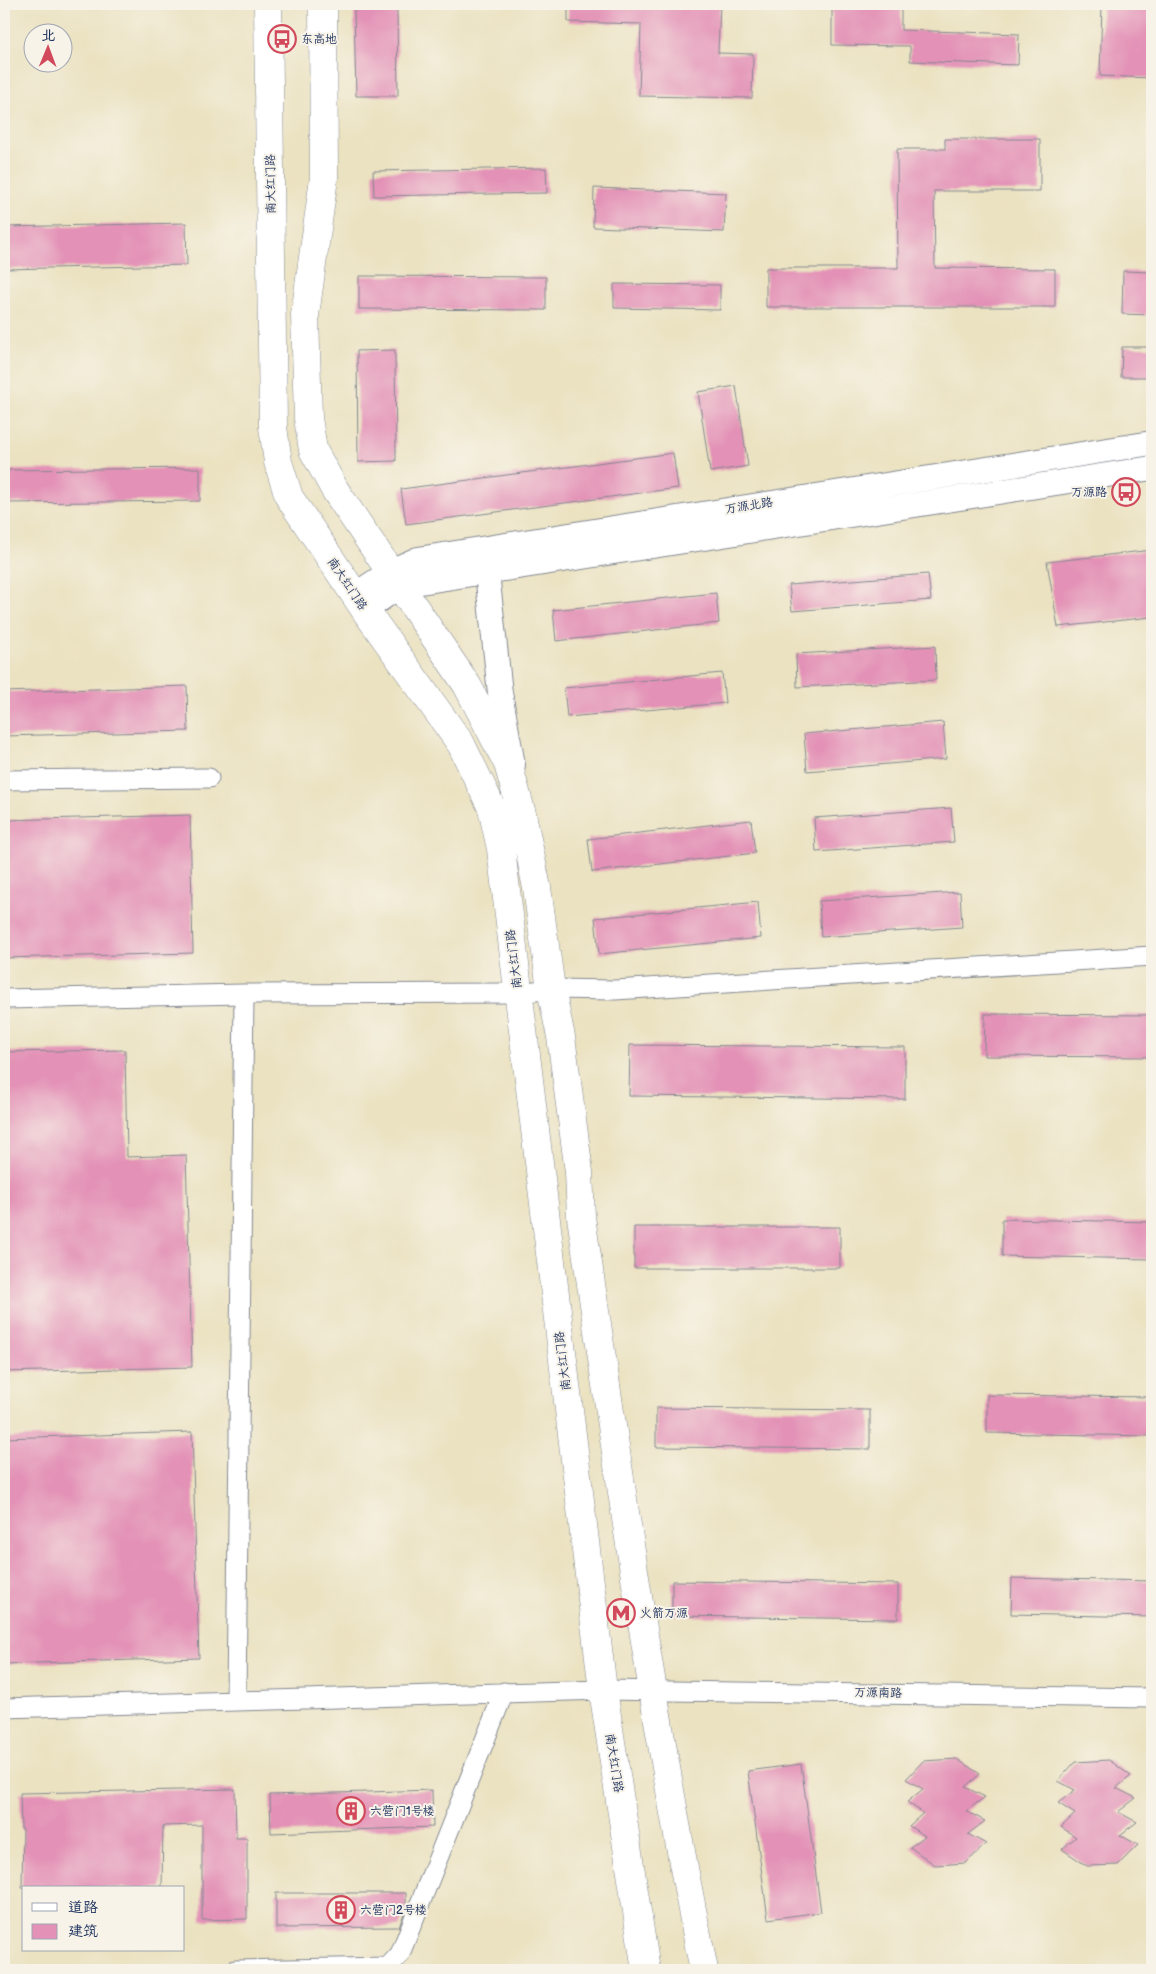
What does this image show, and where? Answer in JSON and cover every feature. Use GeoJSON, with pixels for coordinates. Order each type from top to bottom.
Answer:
{"type":"FeatureCollection","features":[{"type":"Feature","properties":{"kind":"highway","name":"南大红门路"},"geometry":{"type":"LineString","coordinates":[[268,4],[274,428],[278,462],[289,497],[360,602],[461,744],[492,808],[501,849],[603,1690],[646,1970]]}},
{"type":"Feature","properties":{"kind":"highway"},"geometry":{"type":"LineString","coordinates":[[323,4],[324,178],[305,315],[308,418],[314,450],[335,490],[467,685],[508,764],[522,814],[537,888],[561,1037],[579,1172],[581,1217],[652,1690],[681,1858],[704,1970]]}},
{"type":"Feature","properties":{"kind":"main road","name":"万源北路"},"geometry":{"type":"LineString","coordinates":[[396,578],[418,559],[1152,443]]}},
{"type":"Feature","properties":{"kind":"main road","name":"万源北路"},"geometry":{"type":"LineString","coordinates":[[396,578],[487,573],[1152,468]]}},
{"type":"Feature","properties":{"kind":"main road"},"geometry":{"type":"LineString","coordinates":[[487,573],[500,693],[522,814]]}},
{"type":"Feature","properties":{"kind":"main road"},"geometry":{"type":"LineString","coordinates":[[360,602],[396,578]]}},
{"type":"Feature","properties":{"kind":"street"},"geometry":{"type":"LineString","coordinates":[[4,780],[209,778]]}},
{"type":"Feature","properties":{"kind":"street"},"geometry":{"type":"LineString","coordinates":[[4,999],[244,994],[518,993],[552,989],[615,990],[1152,956]]}},
{"type":"Feature","properties":{"kind":"street"},"geometry":{"type":"LineString","coordinates":[[236,1700],[244,994]]}},
{"type":"Feature","properties":{"kind":"street","name":"万源南路"},"geometry":{"type":"LineString","coordinates":[[4,1708],[603,1690],[1152,1698]]}},
{"type":"Feature","properties":{"kind":"street"},"geometry":{"type":"LineString","coordinates":[[235,1970],[388,1967],[400,1954],[504,1692]]}},
{"type":"Feature","properties":{"kind":"building"},"geometry":{"type":"Polygon","coordinates":[[[568,4],[720,4],[718,53],[753,54],[752,98],[639,96],[641,24],[568,22],[568,4]]]}},
{"type":"Feature","properties":{"kind":"building"},"geometry":{"type":"Polygon","coordinates":[[[832,4],[901,4],[901,30],[1019,34],[1018,65],[910,61],[910,46],[832,45],[832,4]]]}},
{"type":"Feature","properties":{"kind":"building"},"geometry":{"type":"Polygon","coordinates":[[[1102,4],[1152,4],[1152,78],[1100,76],[1102,4]]]}},
{"type":"Feature","properties":{"kind":"building"},"geometry":{"type":"Polygon","coordinates":[[[397,9],[398,96],[356,96],[354,10],[397,9]]]}},
{"type":"Feature","properties":{"kind":"building"},"geometry":{"type":"Polygon","coordinates":[[[945,139],[1040,139],[1040,191],[934,191],[935,268],[1055,269],[1055,307],[766,307],[766,268],[898,268],[897,149],[945,149],[945,139]]]}},
{"type":"Feature","properties":{"kind":"building"},"geometry":{"type":"Polygon","coordinates":[[[546,168],[547,193],[374,196],[373,171],[546,168]]]}},
{"type":"Feature","properties":{"kind":"building"},"geometry":{"type":"Polygon","coordinates":[[[594,188],[726,193],[724,232],[593,227],[594,188]]]}},
{"type":"Feature","properties":{"kind":"building"},"geometry":{"type":"Polygon","coordinates":[[[186,223],[187,265],[4,269],[4,227],[186,223]]]}},
{"type":"Feature","properties":{"kind":"building"},"geometry":{"type":"Polygon","coordinates":[[[1123,271],[1152,272],[1152,315],[1122,314],[1123,271]]]}},
{"type":"Feature","properties":{"kind":"building"},"geometry":{"type":"Polygon","coordinates":[[[359,276],[546,277],[546,310],[359,309],[359,276]]]}},
{"type":"Feature","properties":{"kind":"building"},"geometry":{"type":"Polygon","coordinates":[[[614,284],[720,285],[720,310],[614,308],[614,284]]]}},
{"type":"Feature","properties":{"kind":"building"},"geometry":{"type":"Polygon","coordinates":[[[1122,347],[1152,347],[1152,377],[1121,377],[1122,347]]]}},
{"type":"Feature","properties":{"kind":"building"},"geometry":{"type":"Polygon","coordinates":[[[395,350],[396,461],[358,462],[357,351],[395,350]]]}},
{"type":"Feature","properties":{"kind":"building"},"geometry":{"type":"Polygon","coordinates":[[[736,386],[748,466],[710,472],[698,392],[736,386]]]}},
{"type":"Feature","properties":{"kind":"building"},"geometry":{"type":"Polygon","coordinates":[[[673,453],[678,488],[406,524],[401,489],[673,453]]]}},
{"type":"Feature","properties":{"kind":"building"},"geometry":{"type":"Polygon","coordinates":[[[200,468],[200,501],[4,503],[4,470],[200,468]]]}},
{"type":"Feature","properties":{"kind":"building"},"geometry":{"type":"Polygon","coordinates":[[[1152,550],[1152,617],[1058,627],[1047,562],[1152,550]]]}},
{"type":"Feature","properties":{"kind":"building"},"geometry":{"type":"Polygon","coordinates":[[[928,574],[931,600],[792,611],[789,585],[928,574]]]}},
{"type":"Feature","properties":{"kind":"building"},"geometry":{"type":"Polygon","coordinates":[[[716,593],[719,623],[556,641],[553,610],[716,593]]]}},
{"type":"Feature","properties":{"kind":"building"},"geometry":{"type":"Polygon","coordinates":[[[935,646],[936,680],[797,687],[796,654],[935,646]]]}},
{"type":"Feature","properties":{"kind":"building"},"geometry":{"type":"Polygon","coordinates":[[[722,673],[725,703],[567,717],[564,688],[722,673]]]}},
{"type":"Feature","properties":{"kind":"building"},"geometry":{"type":"Polygon","coordinates":[[[187,686],[188,731],[4,736],[4,692],[187,686]]]}},
{"type":"Feature","properties":{"kind":"building"},"geometry":{"type":"Polygon","coordinates":[[[943,722],[946,759],[807,771],[804,734],[943,722]]]}},
{"type":"Feature","properties":{"kind":"building"},"geometry":{"type":"Polygon","coordinates":[[[951,808],[954,842],[816,852],[814,818],[951,808]]]}},
{"type":"Feature","properties":{"kind":"building"},"geometry":{"type":"Polygon","coordinates":[[[190,815],[193,953],[4,958],[4,820],[190,815]]]}},
{"type":"Feature","properties":{"kind":"building"},"geometry":{"type":"Polygon","coordinates":[[[751,820],[755,853],[592,872],[588,839],[751,820]]]}},
{"type":"Feature","properties":{"kind":"building"},"geometry":{"type":"Polygon","coordinates":[[[960,892],[962,927],[821,937],[819,901],[960,892]]]}},
{"type":"Feature","properties":{"kind":"building"},"geometry":{"type":"Polygon","coordinates":[[[758,902],[761,938],[599,954],[595,918],[758,902]]]}},
{"type":"Feature","properties":{"kind":"building"},"geometry":{"type":"Polygon","coordinates":[[[985,1014],[1152,1015],[1152,1057],[984,1056],[985,1014]]]}},
{"type":"Feature","properties":{"kind":"building"},"geometry":{"type":"Polygon","coordinates":[[[630,1045],[905,1047],[905,1099],[629,1096],[630,1045]]]}},
{"type":"Feature","properties":{"kind":"building"},"geometry":{"type":"Polygon","coordinates":[[[125,1050],[127,1157],[186,1155],[192,1367],[4,1372],[4,1052],[125,1050]]]}},
{"type":"Feature","properties":{"kind":"building"},"geometry":{"type":"Polygon","coordinates":[[[1002,1219],[1152,1222],[1152,1259],[1002,1256],[1002,1219]]]}},
{"type":"Feature","properties":{"kind":"building"},"geometry":{"type":"Polygon","coordinates":[[[634,1227],[840,1227],[840,1268],[634,1268],[634,1227]]]}},
{"type":"Feature","properties":{"kind":"building"},"geometry":{"type":"Polygon","coordinates":[[[987,1395],[1152,1397],[1152,1436],[987,1433],[987,1395]]]}},
{"type":"Feature","properties":{"kind":"building"},"geometry":{"type":"Polygon","coordinates":[[[656,1408],[870,1410],[870,1449],[656,1447],[656,1408]]]}},
{"type":"Feature","properties":{"kind":"building"},"geometry":{"type":"Polygon","coordinates":[[[192,1432],[199,1658],[4,1664],[4,1438],[192,1432]]]}},
{"type":"Feature","properties":{"kind":"building"},"geometry":{"type":"Polygon","coordinates":[[[1012,1578],[1152,1581],[1152,1617],[1011,1614],[1012,1578]]]}},
{"type":"Feature","properties":{"kind":"building"},"geometry":{"type":"Polygon","coordinates":[[[672,1581],[898,1584],[898,1619],[672,1616],[672,1581]]]}},
{"type":"Feature","properties":{"kind":"building"},"geometry":{"type":"Polygon","coordinates":[[[957,1759],[980,1774],[965,1787],[985,1797],[966,1811],[985,1821],[968,1834],[986,1844],[966,1863],[935,1865],[910,1847],[925,1836],[909,1826],[923,1813],[907,1802],[923,1789],[906,1779],[923,1761],[957,1759]]]}},
{"type":"Feature","properties":{"kind":"building"},"geometry":{"type":"Polygon","coordinates":[[[1109,1760],[1131,1776],[1116,1788],[1136,1798],[1118,1812],[1137,1822],[1120,1835],[1138,1845],[1118,1865],[1087,1866],[1062,1849],[1076,1837],[1061,1827],[1075,1814],[1058,1803],[1075,1790],[1058,1781],[1075,1762],[1109,1760]]]}},
{"type":"Feature","properties":{"kind":"building"},"geometry":{"type":"Polygon","coordinates":[[[801,1764],[821,1912],[768,1919],[748,1771],[801,1764]]]}},
{"type":"Feature","properties":{"kind":"building"},"geometry":{"type":"Polygon","coordinates":[[[235,1789],[236,1838],[247,1838],[247,1919],[202,1920],[202,1825],[163,1826],[162,1886],[22,1886],[23,1829],[21,1829],[20,1793],[235,1789]]]}},
{"type":"Feature","properties":{"kind":"building","name":"六营门1号楼"},"geometry":{"type":"Polygon","coordinates":[[[432,1790],[433,1827],[271,1833],[270,1795],[432,1790]]]}},
{"type":"Feature","properties":{"kind":"building","name":"六营门2号楼"},"geometry":{"type":"Polygon","coordinates":[[[276,1893],[406,1893],[406,1908],[399,1927],[276,1928],[276,1893]]]}},
{"type":"Feature","properties":{"kind":"place","name":"东高地"},"geometry":{"type":"Point","coordinates":[282,39]}},
{"type":"Feature","properties":{"kind":"place","name":"万源路"},"geometry":{"type":"Point","coordinates":[1126,492]}},
{"type":"Feature","properties":{"kind":"place","name":"火箭万源"},"geometry":{"type":"Point","coordinates":[621,1613]}},
{"type":"Feature","properties":{"kind":"place","name":"六营门1号楼"},"geometry":{"type":"Point","coordinates":[351,1811]}},
{"type":"Feature","properties":{"kind":"place","name":"六营门2号楼"},"geometry":{"type":"Point","coordinates":[341,1910]}}]}
